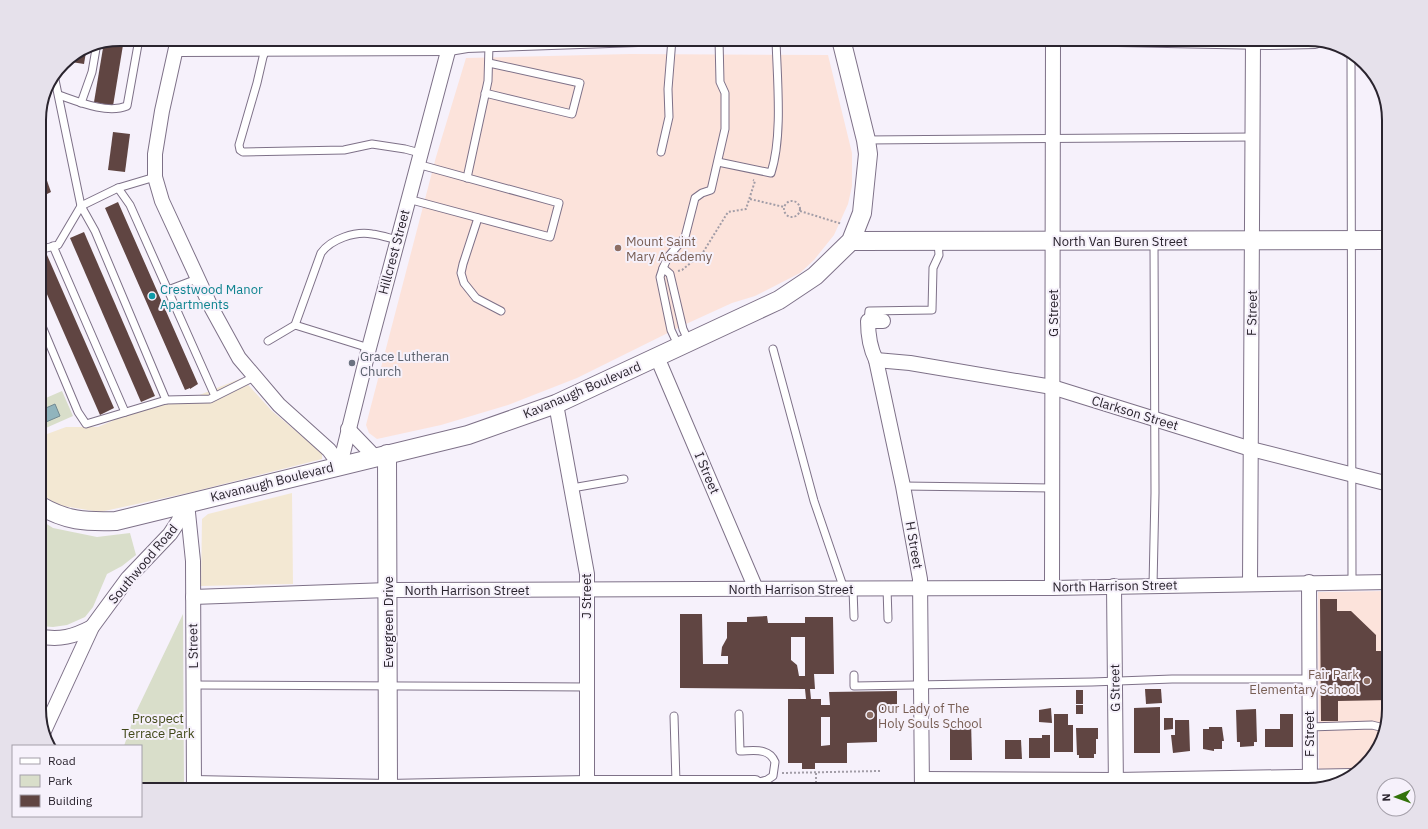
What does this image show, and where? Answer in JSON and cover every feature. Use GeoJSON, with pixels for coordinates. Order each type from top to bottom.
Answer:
{"type":"FeatureCollection","features":[{"type":"Feature","properties":{"kind":"street"},"geometry":{"type":"LineString","coordinates":[[177,46],[158,136],[155,177],[162,201],[197,279],[239,358],[278,405],[329,450],[340,465]]}},
{"type":"Feature","properties":{"kind":"street","name":"Hillcrest Street"},"geometry":{"type":"LineString","coordinates":[[340,465],[397,240],[449,46]]}},
{"type":"Feature","properties":{"kind":"street","name":"Kavanaugh Boulevard"},"geometry":{"type":"LineString","coordinates":[[46,508],[70,519],[91,522],[116,521],[340,465],[468,435],[556,404],[746,316],[796,289],[815,276],[850,241],[862,213],[868,154],[866,140],[843,46]]}},
{"type":"Feature","properties":{"kind":"street","name":"G Street"},"geometry":{"type":"LineString","coordinates":[[1052,588],[1052,139],[1056,46]]}},
{"type":"Feature","properties":{"kind":"street","name":"F Street"},"geometry":{"type":"LineString","coordinates":[[1250,583],[1254,46]]}},
{"type":"Feature","properties":{"kind":"street","name":"North Van Buren Street"},"geometry":{"type":"LineString","coordinates":[[850,241],[1154,242],[1382,240]]}},
{"type":"Feature","properties":{"kind":"street"},"geometry":{"type":"LineString","coordinates":[[868,321],[883,321]]}},
{"type":"Feature","properties":{"kind":"street","name":"H Street"},"geometry":{"type":"LineString","coordinates":[[868,321],[870,349],[876,360],[903,486],[921,587],[922,783]]}},
{"type":"Feature","properties":{"kind":"street","name":"I Street"},"geometry":{"type":"LineString","coordinates":[[657,357],[756,589]]}},
{"type":"Feature","properties":{"kind":"street","name":"Clarkson Street"},"geometry":{"type":"LineString","coordinates":[[876,360],[910,364],[1052,387],[1251,449],[1382,482]]}},
{"type":"Feature","properties":{"kind":"street","name":"J Street"},"geometry":{"type":"LineString","coordinates":[[556,404],[587,574],[587,783]]}},
{"type":"Feature","properties":{"kind":"street"},"geometry":{"type":"LineString","coordinates":[[348,429],[381,456]]}},
{"type":"Feature","properties":{"kind":"street","name":"Evergreen Drive"},"geometry":{"type":"LineString","coordinates":[[381,456],[388,590],[388,783]]}},
{"type":"Feature","properties":{"kind":"street","name":"L Street"},"geometry":{"type":"LineString","coordinates":[[186,503],[193,561],[194,783]]}},
{"type":"Feature","properties":{"kind":"street","name":"Southwood Road"},"geometry":{"type":"LineString","coordinates":[[47,724],[92,627],[128,578],[170,534],[178,522],[186,503]]}},
{"type":"Feature","properties":{"kind":"street","name":"F Street"},"geometry":{"type":"LineString","coordinates":[[1308,582],[1310,783]]}},
{"type":"Feature","properties":{"kind":"street","name":"North Harrison Street"},"geometry":{"type":"LineString","coordinates":[[193,597],[388,590],[848,589],[921,587],[1052,588],[1250,583],[1382,582]]}},
{"type":"Feature","properties":{"kind":"street","name":"G Street"},"geometry":{"type":"LineString","coordinates":[[1114,586],[1116,783]]}},
{"type":"Feature","properties":{"kind":"street"},"geometry":{"type":"LineString","coordinates":[[46,637],[72,637],[92,627]]}},
{"type":"Feature","properties":{"kind":"street"},"geometry":{"type":"LineString","coordinates":[[1313,782],[1324,781]]}},
{"type":"Feature","properties":{"kind":"lane"},"geometry":{"type":"LineString","coordinates":[[59,95],[81,103],[117,110],[127,106],[138,46]]}},
{"type":"Feature","properties":{"kind":"lane"},"geometry":{"type":"LineString","coordinates":[[267,46],[239,145],[240,150],[243,152],[344,150],[372,144],[405,149],[419,159],[467,178],[559,203],[550,237],[408,199]]}},
{"type":"Feature","properties":{"kind":"lane"},"geometry":{"type":"LineString","coordinates":[[467,178],[485,93],[489,63],[489,46]]}},
{"type":"Feature","properties":{"kind":"lane"},"geometry":{"type":"LineString","coordinates":[[661,152],[669,117],[668,89],[671,46]]}},
{"type":"Feature","properties":{"kind":"lane"},"geometry":{"type":"LineString","coordinates":[[684,345],[671,330],[660,277],[668,257],[685,237],[695,198],[702,193],[711,190],[724,137],[725,121],[725,93],[720,82],[719,46]]}},
{"type":"Feature","properties":{"kind":"lane"},"geometry":{"type":"LineString","coordinates":[[718,162],[771,173],[775,162],[777,136],[776,46]]}},
{"type":"Feature","properties":{"kind":"lane"},"geometry":{"type":"LineString","coordinates":[[81,103],[92,72],[96,51]]}},
{"type":"Feature","properties":{"kind":"lane"},"geometry":{"type":"LineString","coordinates":[[1351,60],[1353,240],[1352,582]]}},
{"type":"Feature","properties":{"kind":"lane"},"geometry":{"type":"LineString","coordinates":[[485,93],[572,114],[580,83],[489,63]]}},
{"type":"Feature","properties":{"kind":"lane"},"geometry":{"type":"LineString","coordinates":[[56,83],[80,206],[95,231],[166,400]]}},
{"type":"Feature","properties":{"kind":"lane"},"geometry":{"type":"LineString","coordinates":[[866,140],[1253,137]]}},
{"type":"Feature","properties":{"kind":"lane"},"geometry":{"type":"LineString","coordinates":[[46,248],[58,245],[80,206],[118,188],[155,177]]}},
{"type":"Feature","properties":{"kind":"lane"},"geometry":{"type":"LineString","coordinates":[[118,188],[130,206],[215,396]]}},
{"type":"Feature","properties":{"kind":"lane"},"geometry":{"type":"LineString","coordinates":[[478,218],[461,273],[464,283],[476,298],[501,311]]}},
{"type":"Feature","properties":{"kind":"lane"},"geometry":{"type":"LineString","coordinates":[[268,340],[295,325],[321,252],[332,241],[365,234],[397,240]]}},
{"type":"Feature","properties":{"kind":"lane"},"geometry":{"type":"LineString","coordinates":[[868,321],[869,311],[932,310],[932,268],[939,254],[938,241]]}},
{"type":"Feature","properties":{"kind":"lane"},"geometry":{"type":"LineString","coordinates":[[1153,586],[1155,493],[1154,242]]}},
{"type":"Feature","properties":{"kind":"lane"},"geometry":{"type":"LineString","coordinates":[[53,246],[125,412]]}},
{"type":"Feature","properties":{"kind":"lane"},"geometry":{"type":"LineString","coordinates":[[663,268],[670,274],[683,329],[684,345]]}},
{"type":"Feature","properties":{"kind":"lane"},"geometry":{"type":"LineString","coordinates":[[168,290],[197,279]]}},
{"type":"Feature","properties":{"kind":"lane"},"geometry":{"type":"LineString","coordinates":[[295,325],[369,348]]}},
{"type":"Feature","properties":{"kind":"lane"},"geometry":{"type":"LineString","coordinates":[[46,335],[84,424],[92,424],[125,412],[166,400],[210,399],[254,377]]}},
{"type":"Feature","properties":{"kind":"lane"},"geometry":{"type":"LineString","coordinates":[[773,349],[814,501],[848,589],[854,617]]}},
{"type":"Feature","properties":{"kind":"lane"},"geometry":{"type":"LineString","coordinates":[[572,488],[624,479]]}},
{"type":"Feature","properties":{"kind":"lane"},"geometry":{"type":"LineString","coordinates":[[903,486],[1052,488]]}},
{"type":"Feature","properties":{"kind":"lane"},"geometry":{"type":"LineString","coordinates":[[887,588],[888,619]]}},
{"type":"Feature","properties":{"kind":"lane"},"geometry":{"type":"LineString","coordinates":[[854,675],[854,686],[1172,679],[1309,680]]}},
{"type":"Feature","properties":{"kind":"lane"},"geometry":{"type":"LineString","coordinates":[[194,684],[586,687]]}},
{"type":"Feature","properties":{"kind":"lane"},"geometry":{"type":"LineString","coordinates":[[739,714],[740,751],[765,751],[770,754],[776,762],[773,776],[761,783]]}},
{"type":"Feature","properties":{"kind":"lane"},"geometry":{"type":"LineString","coordinates":[[674,716],[676,783]]}},
{"type":"Feature","properties":{"kind":"lane"},"geometry":{"type":"LineString","coordinates":[[1309,727],[1372,725],[1379,727]]}},
{"type":"Feature","properties":{"kind":"path"},"geometry":{"type":"LineString","coordinates":[[673,272],[682,270],[702,254],[728,212],[746,209],[755,181],[748,179]]}},
{"type":"Feature","properties":{"kind":"path"},"geometry":{"type":"LineString","coordinates":[[750,199],[784,206]]}},
{"type":"Feature","properties":{"kind":"path"},"geometry":{"type":"LineString","coordinates":[[793,201],[800,206],[800,212],[797,216],[790,217],[784,212],[784,206],[788,202],[793,201]]}},
{"type":"Feature","properties":{"kind":"path"},"geometry":{"type":"LineString","coordinates":[[800,212],[842,224]]}},
{"type":"Feature","properties":{"kind":"path"},"geometry":{"type":"LineString","coordinates":[[781,773],[880,771]]}},
{"type":"Feature","properties":{"kind":"path"},"geometry":{"type":"LineString","coordinates":[[816,773],[816,783]]}},
{"type":"Feature","properties":{"kind":"shaded area","name":"Mount Saint Mary Academy"},"geometry":{"type":"Polygon","coordinates":[[[630,54],[828,55],[852,153],[852,186],[848,204],[834,235],[814,260],[800,273],[755,296],[732,303],[686,324],[577,378],[508,405],[441,425],[377,439],[369,433],[366,425],[436,157],[466,58],[630,54]]]}},
{"type":"Feature","properties":{"kind":"shaded area"},"geometry":{"type":"Polygon","coordinates":[[[242,378],[272,411],[322,453],[322,459],[192,492],[100,512],[57,505],[46,497],[46,434],[66,427],[98,427],[142,408],[192,398],[242,378]]]}},
{"type":"Feature","properties":{"kind":"shaded area"},"geometry":{"type":"Polygon","coordinates":[[[292,493],[293,584],[201,586],[202,519],[208,514],[292,493]]]}},
{"type":"Feature","properties":{"kind":"shaded area"},"geometry":{"type":"Polygon","coordinates":[[[1382,591],[1381,719],[1376,738],[1372,746],[1367,754],[1349,770],[1319,771],[1318,592],[1382,591]]]}},
{"type":"Feature","properties":{"kind":"green space"},"geometry":{"type":"Polygon","coordinates":[[[62,391],[73,416],[46,428],[46,398],[62,391]]]}},
{"type":"Feature","properties":{"kind":"green space"},"geometry":{"type":"Polygon","coordinates":[[[46,524],[53,528],[97,537],[130,533],[136,555],[122,566],[107,574],[93,607],[85,617],[67,625],[46,626],[46,524]]]}},
{"type":"Feature","properties":{"kind":"green space","name":"Prospect Terrace Park"},"geometry":{"type":"Polygon","coordinates":[[[183,614],[184,783],[142,783],[142,745],[124,745],[135,714],[183,614]]]}},
{"type":"Feature","properties":{"kind":"water"},"geometry":{"type":"Polygon","coordinates":[[[55,404],[60,416],[46,422],[46,408],[55,404]]]}},
{"type":"Feature","properties":{"kind":"building"},"geometry":{"type":"Polygon","coordinates":[[[123,46],[113,106],[94,102],[103,48],[123,46]]]}},
{"type":"Feature","properties":{"kind":"building"},"geometry":{"type":"Polygon","coordinates":[[[86,55],[84,64],[73,62],[86,55]]]}},
{"type":"Feature","properties":{"kind":"building"},"geometry":{"type":"Polygon","coordinates":[[[113,132],[130,134],[125,172],[108,170],[113,132]]]}},
{"type":"Feature","properties":{"kind":"building"},"geometry":{"type":"Polygon","coordinates":[[[46,178],[51,192],[46,194],[46,178]]]}},
{"type":"Feature","properties":{"kind":"building","name":"Crestwood Manor Apartments"},"geometry":{"type":"Polygon","coordinates":[[[118,202],[198,384],[190,389],[185,390],[105,208],[118,202]]]}},
{"type":"Feature","properties":{"kind":"building"},"geometry":{"type":"Polygon","coordinates":[[[84,232],[155,396],[141,402],[70,238],[84,232]]]}},
{"type":"Feature","properties":{"kind":"building"},"geometry":{"type":"Polygon","coordinates":[[[46,255],[114,408],[100,415],[46,292],[46,255]]]}},
{"type":"Feature","properties":{"kind":"building"},"geometry":{"type":"Polygon","coordinates":[[[1320,599],[1337,599],[1337,611],[1351,611],[1376,635],[1376,651],[1382,651],[1382,700],[1338,701],[1338,721],[1321,721],[1320,599]]]}},
{"type":"Feature","properties":{"kind":"building"},"geometry":{"type":"Polygon","coordinates":[[[680,614],[702,614],[703,664],[728,664],[728,656],[721,656],[722,647],[727,638],[727,622],[747,622],[747,617],[767,616],[768,623],[805,623],[805,617],[833,617],[834,674],[814,674],[815,689],[810,689],[811,699],[821,699],[821,705],[830,705],[829,692],[897,691],[897,710],[877,710],[877,742],[847,743],[847,763],[815,763],[815,769],[802,769],[802,763],[788,763],[788,699],[806,699],[805,689],[680,688],[680,614]],[[791,637],[791,660],[797,665],[799,676],[805,676],[805,637],[791,637]],[[821,717],[821,746],[830,745],[830,717],[821,717]]]}},
{"type":"Feature","properties":{"kind":"building"},"geometry":{"type":"Polygon","coordinates":[[[1145,689],[1161,689],[1162,703],[1146,704],[1145,689]]]}},
{"type":"Feature","properties":{"kind":"building"},"geometry":{"type":"Polygon","coordinates":[[[1076,690],[1083,690],[1083,704],[1076,704],[1076,690]]]}},
{"type":"Feature","properties":{"kind":"building"},"geometry":{"type":"Polygon","coordinates":[[[1076,705],[1083,705],[1083,714],[1076,714],[1076,705]]]}},
{"type":"Feature","properties":{"kind":"building"},"geometry":{"type":"Polygon","coordinates":[[[1160,707],[1160,753],[1134,753],[1134,708],[1160,707]]]}},
{"type":"Feature","properties":{"kind":"building"},"geometry":{"type":"Polygon","coordinates":[[[1051,708],[1052,723],[1039,722],[1039,710],[1051,708]]]}},
{"type":"Feature","properties":{"kind":"building"},"geometry":{"type":"Polygon","coordinates":[[[1256,709],[1257,742],[1254,742],[1254,746],[1240,747],[1240,742],[1237,742],[1236,710],[1256,709]]]}},
{"type":"Feature","properties":{"kind":"building"},"geometry":{"type":"Polygon","coordinates":[[[1054,714],[1068,714],[1068,725],[1073,725],[1073,752],[1054,752],[1054,714]]]}},
{"type":"Feature","properties":{"kind":"building"},"geometry":{"type":"Polygon","coordinates":[[[1280,714],[1293,714],[1293,747],[1265,747],[1265,729],[1280,729],[1280,714]]]}},
{"type":"Feature","properties":{"kind":"building"},"geometry":{"type":"Polygon","coordinates":[[[1164,718],[1173,718],[1173,729],[1164,730],[1164,718]]]}},
{"type":"Feature","properties":{"kind":"building"},"geometry":{"type":"Polygon","coordinates":[[[950,720],[971,720],[972,760],[950,760],[950,720]]]}},
{"type":"Feature","properties":{"kind":"building"},"geometry":{"type":"Polygon","coordinates":[[[1175,720],[1189,720],[1190,751],[1173,753],[1171,735],[1175,735],[1175,720]]]}},
{"type":"Feature","properties":{"kind":"building"},"geometry":{"type":"Polygon","coordinates":[[[1209,727],[1222,727],[1224,741],[1222,741],[1222,749],[1214,749],[1214,751],[1203,749],[1203,729],[1209,729],[1209,727]]]}},
{"type":"Feature","properties":{"kind":"building"},"geometry":{"type":"Polygon","coordinates":[[[1076,728],[1098,728],[1096,754],[1094,754],[1094,758],[1079,758],[1079,755],[1077,755],[1076,728]]]}},
{"type":"Feature","properties":{"kind":"building"},"geometry":{"type":"Polygon","coordinates":[[[1042,735],[1050,735],[1050,758],[1029,758],[1029,738],[1042,738],[1042,735]]]}},
{"type":"Feature","properties":{"kind":"building"},"geometry":{"type":"Polygon","coordinates":[[[1005,740],[1021,740],[1022,759],[1005,759],[1005,740]]]}},
{"type":"Feature","properties":{"kind":"place","name":"Mount Saint Mary Academy"},"geometry":{"type":"Point","coordinates":[618,248]}},
{"type":"Feature","properties":{"kind":"place","name":"Crestwood Manor Apartments"},"geometry":{"type":"Point","coordinates":[152,296]}},
{"type":"Feature","properties":{"kind":"place","name":"Grace Lutheran Church"},"geometry":{"type":"Point","coordinates":[352,363]}},
{"type":"Feature","properties":{"kind":"place","name":"Fair Park Elementary School"},"geometry":{"type":"Point","coordinates":[1367,681]}},
{"type":"Feature","properties":{"kind":"place","name":"Our Lady of The Holy Souls School"},"geometry":{"type":"Point","coordinates":[870,715]}}]}
